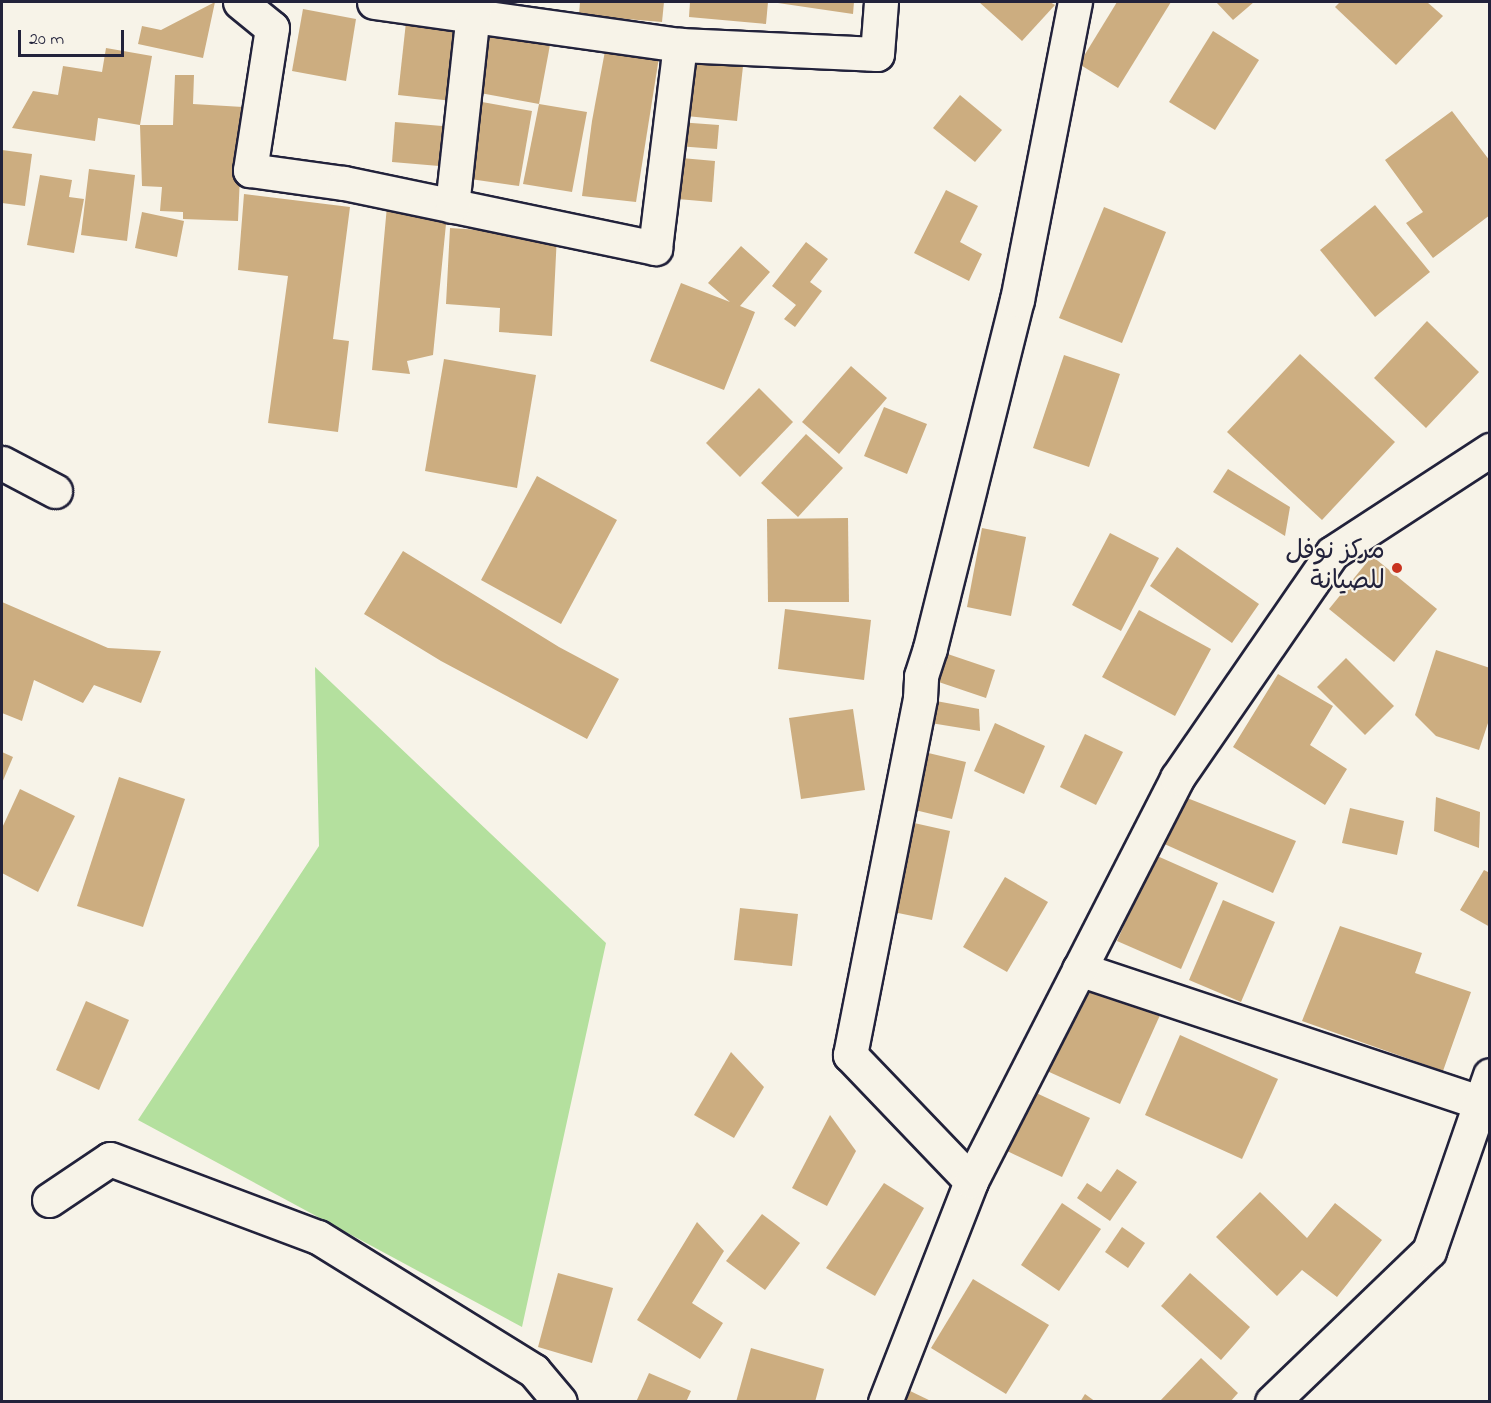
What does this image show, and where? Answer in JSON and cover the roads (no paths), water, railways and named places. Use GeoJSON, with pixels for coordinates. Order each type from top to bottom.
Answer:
{"type":"FeatureCollection","features":[{"type":"Feature","properties":{"kind":"street"},"geometry":{"type":"LineString","coordinates":[[240,2],[272,28],[250,170],[344,183],[655,248],[680,45]]}},
{"type":"Feature","properties":{"kind":"street"},"geometry":{"type":"LineString","coordinates":[[374,2],[474,9],[680,45],[877,54],[881,2]]}},
{"type":"Feature","properties":{"kind":"street"},"geometry":{"type":"LineString","coordinates":[[971,1182],[850,1055],[920,698],[921,676],[1017,300],[1075,2]]}},
{"type":"Feature","properties":{"kind":"street"},"geometry":{"type":"LineString","coordinates":[[452,206],[474,9]]}},
{"type":"Feature","properties":{"kind":"street"},"geometry":{"type":"LineString","coordinates":[[885,1401],[971,1182],[1177,778],[1332,553],[1490,450]]}},
{"type":"Feature","properties":{"kind":"street"},"geometry":{"type":"LineString","coordinates":[[2,463],[54,491]]}},
{"type":"Feature","properties":{"kind":"street"},"geometry":{"type":"LineString","coordinates":[[1079,969],[1486,1095],[1429,1251],[1272,1401]]}},
{"type":"Feature","properties":{"kind":"street"},"geometry":{"type":"LineString","coordinates":[[49,1200],[110,1159],[318,1237],[534,1371],[560,1401]]}},
{"type":"Feature","properties":{"kind":"place","name":"مركز نوفل للصيانة"},"geometry":{"type":"Point","coordinates":[1397,568]}}]}
